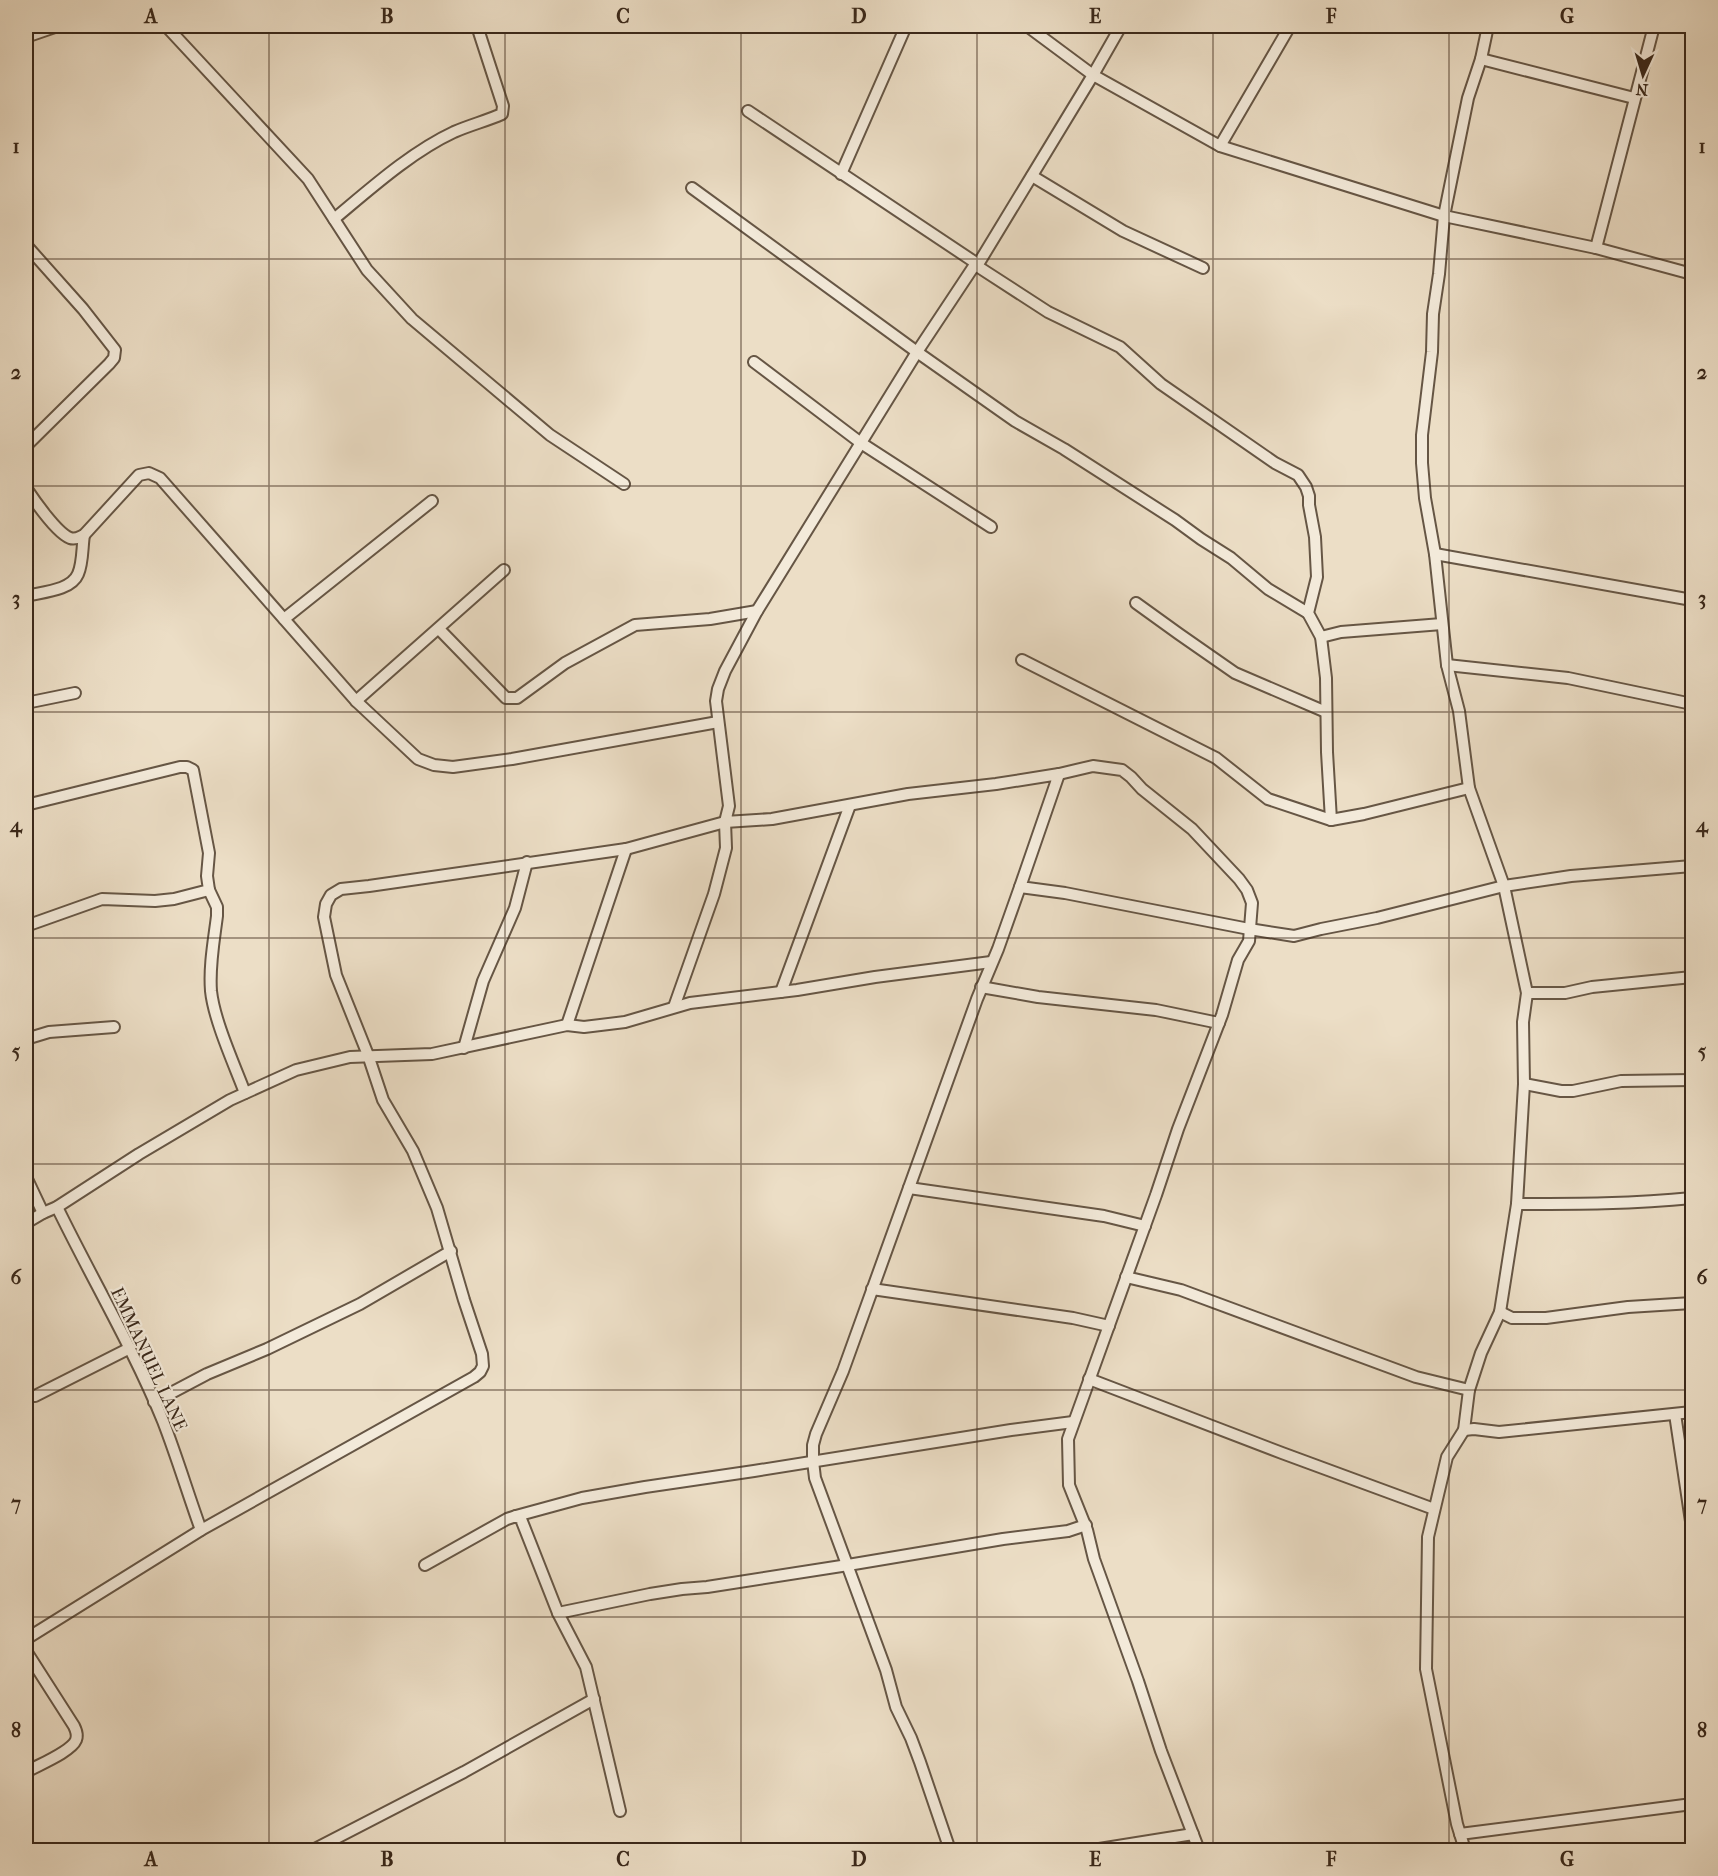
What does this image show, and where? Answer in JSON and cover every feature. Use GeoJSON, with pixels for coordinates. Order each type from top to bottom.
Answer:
{"type":"FeatureCollection","features":[{"type":"Feature","properties":{"kind":"street"},"geometry":{"type":"LineString","coordinates":[[26,34],[58,26]]}},
{"type":"Feature","properties":{"kind":"street"},"geometry":{"type":"LineString","coordinates":[[166,26],[308,178],[367,270],[412,319],[550,435],[624,484]]}},
{"type":"Feature","properties":{"kind":"street"},"geometry":{"type":"LineString","coordinates":[[334,219],[428,147],[453,133],[502,114],[503,106],[477,26]]}},
{"type":"Feature","properties":{"kind":"street"},"geometry":{"type":"LineString","coordinates":[[841,174],[906,26]]}},
{"type":"Feature","properties":{"kind":"street"},"geometry":{"type":"LineString","coordinates":[[1027,26],[1094,75],[1220,146],[1444,216],[1596,248],[1692,273]]}},
{"type":"Feature","properties":{"kind":"street"},"geometry":{"type":"LineString","coordinates":[[674,1007],[714,894],[726,848],[725,822],[729,806],[716,701],[724,671],[757,611],[917,352],[977,265],[1094,75],[1121,26]]}},
{"type":"Feature","properties":{"kind":"street"},"geometry":{"type":"LineString","coordinates":[[1220,146],[1290,26]]}},
{"type":"Feature","properties":{"kind":"street"},"geometry":{"type":"LineString","coordinates":[[1465,1851],[1426,1669],[1428,1537],[1447,1458],[1464,1430],[1469,1390],[1481,1353],[1500,1312],[1517,1204],[1524,1084],[1523,1022],[1527,993],[1504,886],[1469,788],[1459,711],[1447,664],[1435,554],[1425,498],[1422,435],[1444,216],[1468,98],[1481,59],[1488,26]]}},
{"type":"Feature","properties":{"kind":"street"},"geometry":{"type":"LineString","coordinates":[[1596,248],[1654,26]]}},
{"type":"Feature","properties":{"kind":"street"},"geometry":{"type":"LineString","coordinates":[[1481,59],[1634,98]]}},
{"type":"Feature","properties":{"kind":"street"},"geometry":{"type":"LineString","coordinates":[[748,111],[1048,312],[1119,347],[1161,384],[1275,463],[1298,475],[1309,496],[1315,537],[1317,577],[1308,613]]}},
{"type":"Feature","properties":{"kind":"street"},"geometry":{"type":"LineString","coordinates":[[1032,176],[1123,231],[1203,268]]}},
{"type":"Feature","properties":{"kind":"street"},"geometry":{"type":"LineString","coordinates":[[692,188],[1015,421],[1064,449],[1175,520],[1231,558],[1268,589],[1308,613],[1321,637],[1326,678],[1331,820]]}},
{"type":"Feature","properties":{"kind":"street"},"geometry":{"type":"LineString","coordinates":[[26,245],[83,309],[115,350],[114,357],[109,364],[26,446]]}},
{"type":"Feature","properties":{"kind":"street"},"geometry":{"type":"LineString","coordinates":[[754,362],[861,443],[991,527]]}},
{"type":"Feature","properties":{"kind":"street"},"geometry":{"type":"LineString","coordinates":[[26,488],[40,509],[65,534],[76,539],[84,535],[139,475],[149,473],[160,478],[356,701],[418,759],[434,765],[453,767],[512,759],[718,722]]}},
{"type":"Feature","properties":{"kind":"street"},"geometry":{"type":"LineString","coordinates":[[285,619],[432,501]]}},
{"type":"Feature","properties":{"kind":"street"},"geometry":{"type":"LineString","coordinates":[[26,596],[66,586],[75,579],[79,573],[84,535]]}},
{"type":"Feature","properties":{"kind":"street"},"geometry":{"type":"LineString","coordinates":[[1435,554],[1692,600]]}},
{"type":"Feature","properties":{"kind":"street"},"geometry":{"type":"LineString","coordinates":[[356,701],[504,570]]}},
{"type":"Feature","properties":{"kind":"street"},"geometry":{"type":"LineString","coordinates":[[1136,603],[1235,673],[1326,712]]}},
{"type":"Feature","properties":{"kind":"street"},"geometry":{"type":"LineString","coordinates":[[439,629],[506,698],[511,699],[516,698],[565,663],[635,625],[710,619],[757,611]]}},
{"type":"Feature","properties":{"kind":"street"},"geometry":{"type":"LineString","coordinates":[[1321,637],[1341,632],[1442,624]]}},
{"type":"Feature","properties":{"kind":"street"},"geometry":{"type":"LineString","coordinates":[[1022,660],[1216,758],[1268,799],[1331,820],[1469,788]]}},
{"type":"Feature","properties":{"kind":"street"},"geometry":{"type":"LineString","coordinates":[[1447,664],[1568,678],[1692,704]]}},
{"type":"Feature","properties":{"kind":"street"},"geometry":{"type":"LineString","coordinates":[[26,703],[75,693]]}},
{"type":"Feature","properties":{"kind":"street"},"geometry":{"type":"LineString","coordinates":[[26,1639],[201,1530],[480,1372],[484,1361],[483,1354],[464,1300],[437,1208],[413,1151],[383,1100],[336,975],[324,917],[326,904],[331,895],[341,889],[626,849],[725,822],[772,819],[908,794],[996,784],[1093,766],[1122,770],[1192,829],[1239,879],[1252,903],[1250,941],[1238,960],[1219,1023],[1178,1129],[1068,1439],[1069,1485],[1086,1525],[1094,1559],[1161,1751],[1199,1851]]}},
{"type":"Feature","properties":{"kind":"street"},"geometry":{"type":"LineString","coordinates":[[26,805],[180,767],[193,770],[209,853],[207,876],[217,907],[211,992],[215,1010],[245,1093]]}},
{"type":"Feature","properties":{"kind":"street"},"geometry":{"type":"LineString","coordinates":[[950,1851],[920,1762],[896,1707],[886,1670],[815,1478],[813,1445],[843,1371],[981,987],[998,949],[1059,774]]}},
{"type":"Feature","properties":{"kind":"street"},"geometry":{"type":"LineString","coordinates":[[781,992],[850,805]]}},
{"type":"Feature","properties":{"kind":"street"},"geometry":{"type":"LineString","coordinates":[[567,1025],[626,849]]}},
{"type":"Feature","properties":{"kind":"street"},"geometry":{"type":"LineString","coordinates":[[464,1048],[483,981],[515,908],[527,862]]}},
{"type":"Feature","properties":{"kind":"street"},"geometry":{"type":"LineString","coordinates":[[1020,887],[1065,893],[1294,936],[1504,886],[1571,876],[1692,866]]}},
{"type":"Feature","properties":{"kind":"street"},"geometry":{"type":"LineString","coordinates":[[26,926],[102,899],[155,901],[210,890]]}},
{"type":"Feature","properties":{"kind":"street"},"geometry":{"type":"LineString","coordinates":[[26,1223],[57,1207],[139,1154],[230,1100],[296,1070],[350,1057],[432,1054],[567,1025],[584,1027],[625,1022],[690,1003],[991,962]]}},
{"type":"Feature","properties":{"kind":"street"},"geometry":{"type":"LineString","coordinates":[[1527,993],[1555,994],[1592,987],[1692,977]]}},
{"type":"Feature","properties":{"kind":"street"},"geometry":{"type":"LineString","coordinates":[[981,987],[1038,997],[1156,1010],[1219,1023]]}},
{"type":"Feature","properties":{"kind":"street"},"geometry":{"type":"LineString","coordinates":[[26,1039],[49,1032],[114,1027]]}},
{"type":"Feature","properties":{"kind":"street"},"geometry":{"type":"LineString","coordinates":[[1524,1084],[1573,1091],[1621,1081],[1692,1080]]}},
{"type":"Feature","properties":{"kind":"street"},"geometry":{"type":"LineString","coordinates":[[26,1176],[43,1213]]}},
{"type":"Feature","properties":{"kind":"street"},"geometry":{"type":"LineString","coordinates":[[909,1188],[1104,1216],[1145,1226]]}},
{"type":"Feature","properties":{"kind":"street"},"geometry":{"type":"LineString","coordinates":[[1517,1204],[1667,1201],[1692,1198]]}},
{"type":"Feature","properties":{"kind":"street","name":"EMMANUEL LANE"},"geometry":{"type":"LineString","coordinates":[[57,1207],[102,1298],[130,1348],[163,1422],[201,1530]]}},
{"type":"Feature","properties":{"kind":"street"},"geometry":{"type":"LineString","coordinates":[[154,1402],[207,1374],[267,1349],[360,1304],[451,1251]]}},
{"type":"Feature","properties":{"kind":"street"},"geometry":{"type":"LineString","coordinates":[[1126,1277],[1181,1290],[1416,1377],[1469,1390]]}},
{"type":"Feature","properties":{"kind":"street"},"geometry":{"type":"LineString","coordinates":[[872,1290],[1073,1318],[1109,1326]]}},
{"type":"Feature","properties":{"kind":"street"},"geometry":{"type":"LineString","coordinates":[[1500,1312],[1512,1318],[1546,1318],[1628,1307],[1692,1303]]}},
{"type":"Feature","properties":{"kind":"street"},"geometry":{"type":"LineString","coordinates":[[35,1396],[130,1348]]}},
{"type":"Feature","properties":{"kind":"street"},"geometry":{"type":"LineString","coordinates":[[1089,1379],[1434,1509]]}},
{"type":"Feature","properties":{"kind":"street"},"geometry":{"type":"LineString","coordinates":[[1464,1430],[1499,1432],[1692,1412]]}},
{"type":"Feature","properties":{"kind":"street"},"geometry":{"type":"LineString","coordinates":[[1675,1414],[1692,1528]]}},
{"type":"Feature","properties":{"kind":"street"},"geometry":{"type":"LineString","coordinates":[[425,1565],[507,1519],[582,1498],[1073,1422]]}},
{"type":"Feature","properties":{"kind":"street"},"geometry":{"type":"LineString","coordinates":[[516,1516],[521,1519],[558,1613],[586,1666],[620,1811]]}},
{"type":"Feature","properties":{"kind":"street"},"geometry":{"type":"LineString","coordinates":[[558,1613],[661,1592],[848,1565],[992,1540],[1068,1531],[1086,1525]]}},
{"type":"Feature","properties":{"kind":"street"},"geometry":{"type":"LineString","coordinates":[[26,1651],[77,1733],[76,1741],[69,1749],[26,1772]]}},
{"type":"Feature","properties":{"kind":"street"},"geometry":{"type":"LineString","coordinates":[[313,1851],[464,1772],[594,1700]]}},
{"type":"Feature","properties":{"kind":"street"},"geometry":{"type":"LineString","coordinates":[[1460,1834],[1692,1804]]}},
{"type":"Feature","properties":{"kind":"street"},"geometry":{"type":"LineString","coordinates":[[1093,1851],[1193,1834]]}}]}
